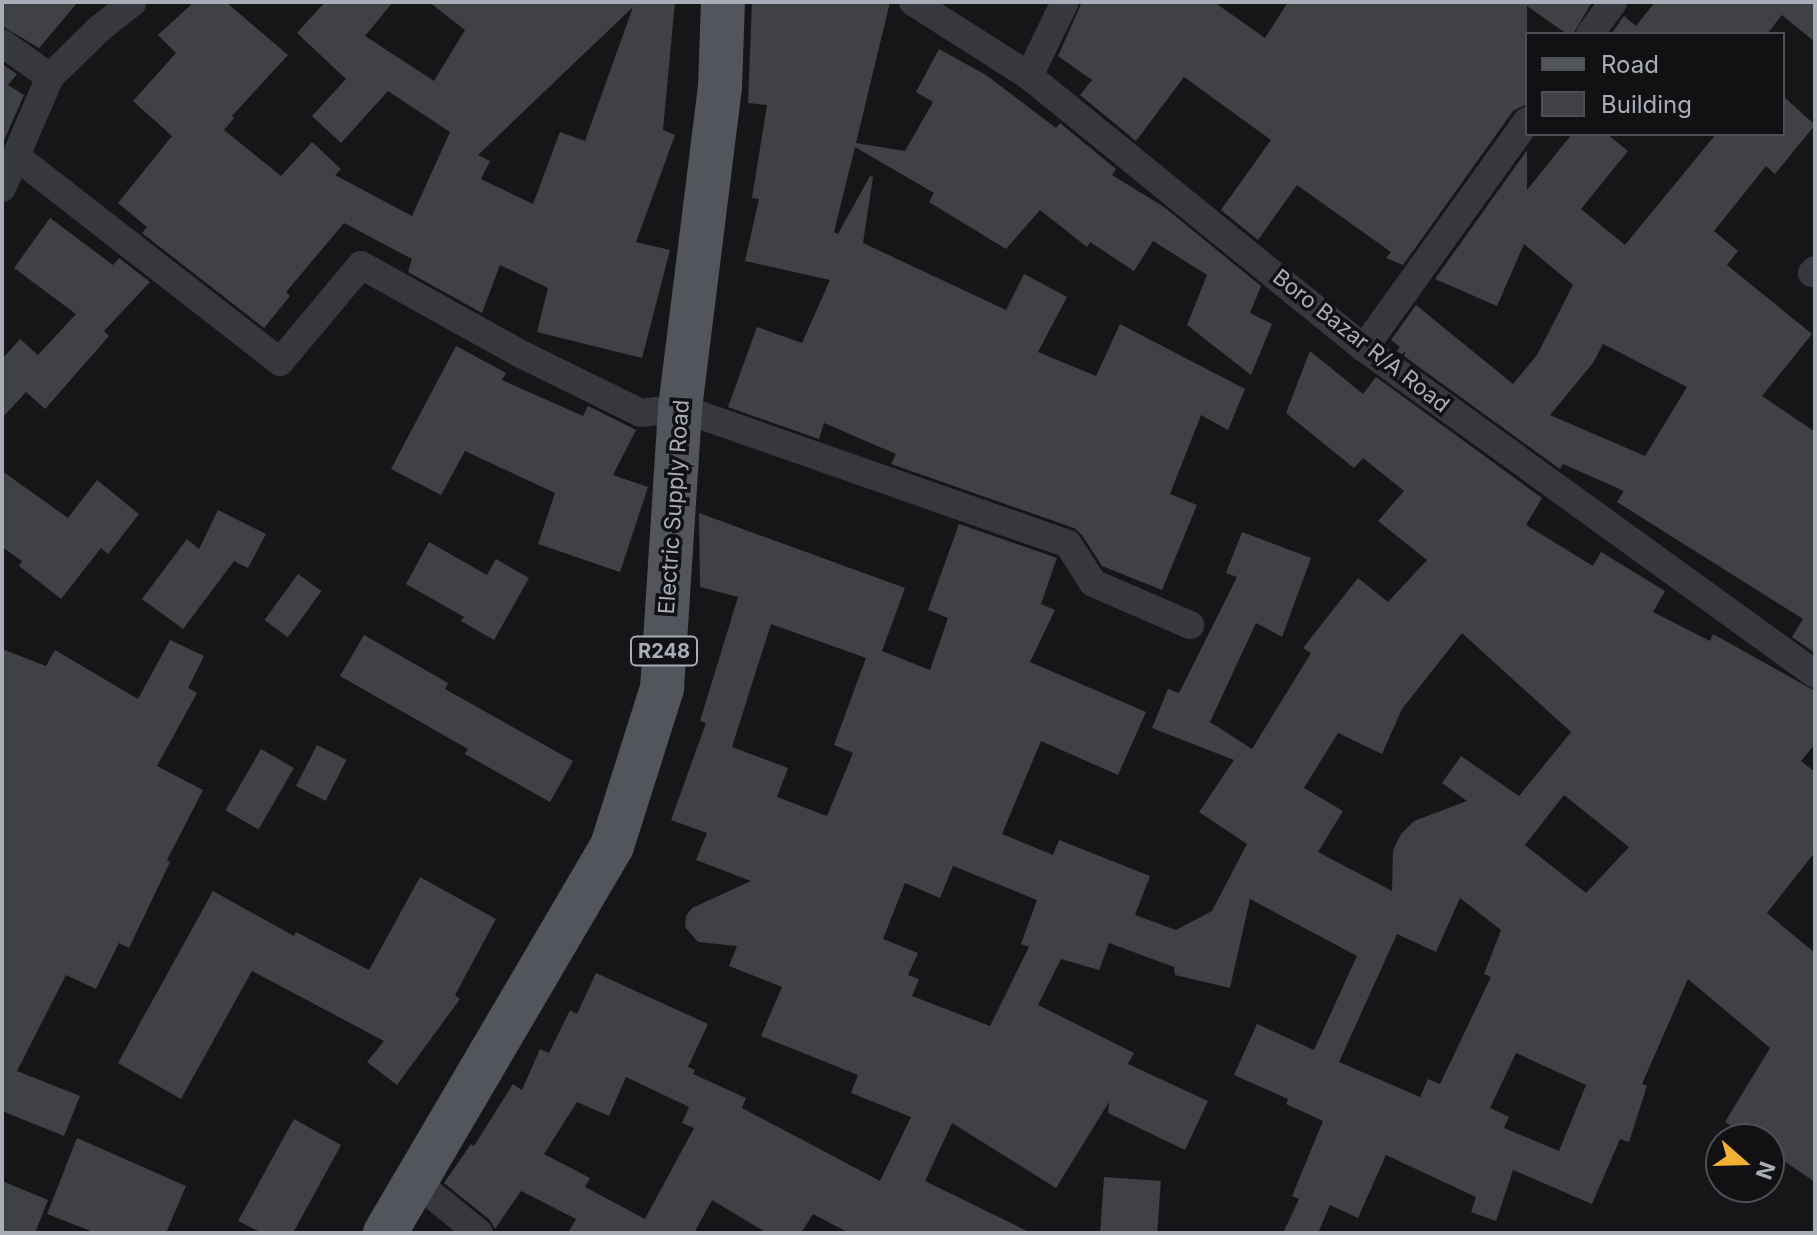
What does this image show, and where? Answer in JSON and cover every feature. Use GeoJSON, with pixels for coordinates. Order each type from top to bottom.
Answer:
{"type":"FeatureCollection","features":[{"type":"Feature","properties":{"kind":"main road","name":"Electric Supply Road"},"geometry":{"type":"LineString","coordinates":[[385,1233],[612,846],[662,688],[680,408],[720,87],[723,2]]}},
{"type":"Feature","properties":{"kind":"street"},"geometry":{"type":"LineString","coordinates":[[2,188],[50,77],[99,29],[133,2]]}},
{"type":"Feature","properties":{"kind":"street","name":"Boro Bazar R/A Road"},"geometry":{"type":"LineString","coordinates":[[913,2],[1029,76],[1364,348],[1815,674]]}},
{"type":"Feature","properties":{"kind":"street"},"geometry":{"type":"LineString","coordinates":[[1029,76],[1065,2]]}},
{"type":"Feature","properties":{"kind":"street"},"geometry":{"type":"LineString","coordinates":[[1591,32],[1613,2]]}},
{"type":"Feature","properties":{"kind":"street"},"geometry":{"type":"LineString","coordinates":[[2,43],[50,77]]}},
{"type":"Feature","properties":{"kind":"street"},"geometry":{"type":"LineString","coordinates":[[1364,348],[1525,124]]}},
{"type":"Feature","properties":{"kind":"street"},"geometry":{"type":"LineString","coordinates":[[17,157],[280,362],[361,265],[523,355],[641,413],[680,408],[1068,544],[1093,583],[1190,625]]}},
{"type":"Feature","properties":{"kind":"street"},"geometry":{"type":"LineString","coordinates":[[416,1182],[479,1233]]}},
{"type":"Feature","properties":{"kind":"building"},"geometry":{"type":"Polygon","coordinates":[[[2,2],[78,2],[39,48],[2,26],[2,2]]]}},
{"type":"Feature","properties":{"kind":"building"},"geometry":{"type":"Polygon","coordinates":[[[194,2],[226,2],[288,55],[232,116],[234,118],[224,130],[281,176],[312,142],[341,169],[335,175],[412,216],[450,132],[388,91],[341,143],[312,116],[346,79],[297,33],[325,2],[393,2],[365,36],[434,81],[465,30],[429,2],[675,2],[663,130],[675,135],[636,242],[670,250],[642,358],[537,332],[548,288],[500,265],[482,313],[408,272],[412,259],[344,223],[286,292],[290,296],[264,328],[142,233],[147,227],[118,203],[172,136],[133,101],[176,53],[158,35],[194,2]],[[633,7],[478,155],[490,161],[481,179],[533,204],[560,132],[585,141],[633,7]]]}},
{"type":"Feature","properties":{"kind":"building"},"geometry":{"type":"Polygon","coordinates":[[[752,2],[890,2],[856,143],[905,151],[933,102],[916,92],[939,49],[986,75],[1056,128],[1060,123],[1116,169],[1112,175],[1164,207],[1261,286],[1250,313],[1272,324],[1251,375],[1187,325],[1207,275],[1153,241],[1134,271],[1090,242],[1087,247],[1040,210],[1006,249],[929,202],[934,193],[855,147],[834,232],[838,234],[870,176],[873,177],[863,243],[1006,310],[1024,274],[1067,297],[1038,352],[1096,376],[1120,324],[1245,389],[1228,430],[1201,415],[1170,494],[1197,505],[1162,590],[1102,566],[1074,528],[891,464],[896,454],[824,423],[819,439],[728,407],[757,327],[802,343],[830,280],[745,261],[759,199],[752,198],[767,105],[748,103],[752,2]]]}},
{"type":"Feature","properties":{"kind":"building"},"geometry":{"type":"Polygon","coordinates":[[[1082,2],[1214,2],[1265,38],[1288,2],[1592,2],[1574,32],[1564,32],[1527,6],[1525,105],[1513,111],[1403,265],[1386,258],[1391,252],[1297,185],[1258,240],[1221,210],[1271,140],[1184,77],[1136,141],[1080,95],[1092,80],[1058,56],[1082,2]]]}},
{"type":"Feature","properties":{"kind":"building"},"geometry":{"type":"Polygon","coordinates":[[[1655,2],[1815,2],[1815,42],[1782,15],[1769,32],[1612,32],[1624,16],[1636,26],[1655,2]]]}},
{"type":"Feature","properties":{"kind":"building"},"geometry":{"type":"Polygon","coordinates":[[[2,64],[17,74],[8,85],[24,95],[2,145],[2,64]]]}},
{"type":"Feature","properties":{"kind":"building"},"geometry":{"type":"Polygon","coordinates":[[[1785,98],[1815,125],[1775,174],[1766,166],[1714,231],[1738,251],[1727,265],[1812,334],[1762,396],[1815,432],[1815,653],[1792,637],[1803,619],[1617,502],[1624,491],[1563,464],[1560,469],[1397,351],[1400,347],[1391,340],[1416,305],[1513,384],[1537,355],[1573,285],[1524,244],[1497,306],[1435,279],[1527,150],[1527,190],[1570,136],[1609,136],[1628,151],[1581,209],[1625,245],[1714,136],[1785,136],[1785,98]],[[1603,344],[1593,363],[1550,415],[1645,456],[1687,387],[1603,344]]]}},
{"type":"Feature","properties":{"kind":"building"},"geometry":{"type":"Polygon","coordinates":[[[50,218],[113,265],[119,258],[150,282],[104,331],[109,336],[45,409],[26,392],[2,418],[2,359],[20,339],[38,355],[76,314],[14,268],[50,218]]]}},
{"type":"Feature","properties":{"kind":"building"},"geometry":{"type":"Polygon","coordinates":[[[456,346],[506,373],[502,380],[583,416],[588,406],[636,430],[613,475],[648,487],[620,572],[538,544],[555,493],[465,451],[441,495],[391,469],[456,346]]]}},
{"type":"Feature","properties":{"kind":"building"},"geometry":{"type":"Polygon","coordinates":[[[1310,351],[1363,394],[1376,377],[1542,498],[1526,525],[1593,566],[1601,552],[1665,591],[1653,612],[1710,641],[1713,634],[1815,691],[1815,744],[1801,761],[1815,772],[1815,852],[1767,913],[1815,953],[1815,1182],[1785,1162],[1785,1123],[1725,1122],[1770,1048],[1688,979],[1642,1084],[1647,1086],[1629,1142],[1620,1139],[1592,1204],[1513,1170],[1496,1221],[1471,1212],[1476,1197],[1386,1155],[1358,1218],[1330,1205],[1318,1233],[1283,1233],[1299,1199],[1292,1196],[1323,1121],[1286,1104],[1288,1099],[1234,1075],[1257,1024],[1314,1050],[1357,956],[1250,899],[1230,988],[1175,975],[1174,967],[1109,943],[1099,970],[1061,959],[1038,1005],[1134,1053],[1128,1064],[1208,1101],[1185,1150],[1108,1113],[1109,1102],[1056,1188],[952,1123],[925,1181],[1031,1233],[849,1233],[813,1214],[801,1233],[767,1233],[712,1200],[694,1233],[568,1233],[576,1219],[521,1191],[495,1229],[490,1220],[444,1183],[471,1144],[474,1146],[513,1084],[522,1090],[540,1049],[549,1053],[570,1010],[577,1014],[596,973],[708,1024],[688,1067],[695,1070],[693,1074],[746,1098],[742,1108],[880,1181],[911,1117],[851,1093],[858,1075],[761,1036],[782,987],[729,966],[737,946],[698,942],[685,927],[686,916],[692,908],[751,881],[696,860],[707,833],[671,820],[706,723],[700,721],[738,597],[700,587],[699,513],[905,588],[882,651],[930,670],[948,618],[928,610],[959,524],[1057,558],[1041,604],[1055,610],[1030,662],[1146,712],[1118,775],[1041,741],[1002,834],[1053,855],[1059,840],[1150,876],[1135,915],[1176,930],[1212,911],[1247,844],[1199,812],[1234,760],[1152,728],[1168,689],[1179,693],[1237,577],[1226,573],[1242,532],[1311,558],[1282,637],[1256,623],[1210,722],[1252,749],[1311,653],[1303,648],[1358,578],[1388,602],[1427,560],[1378,521],[1404,491],[1363,458],[1354,468],[1286,413],[1310,351]],[[771,624],[732,747],[788,768],[777,797],[827,816],[853,753],[834,745],[866,658],[771,624]],[[1462,633],[1402,709],[1382,754],[1338,733],[1304,788],[1343,811],[1318,852],[1392,891],[1393,850],[1401,834],[1414,821],[1467,801],[1442,783],[1461,756],[1519,796],[1571,732],[1462,633]],[[1564,795],[1525,845],[1586,893],[1629,847],[1564,795]],[[953,866],[940,898],[905,883],[883,939],[918,953],[908,975],[919,979],[912,996],[990,1026],[1029,947],[1021,944],[1037,900],[953,866]],[[1460,898],[1436,952],[1397,934],[1339,1062],[1420,1097],[1428,1079],[1440,1084],[1491,977],[1484,974],[1501,930],[1460,898]],[[1516,1053],[1490,1108],[1509,1117],[1504,1128],[1559,1151],[1586,1085],[1516,1053]],[[626,1077],[609,1116],[577,1102],[544,1154],[590,1178],[585,1187],[645,1219],[694,1128],[682,1123],[689,1107],[626,1077]]]}},
{"type":"Feature","properties":{"kind":"building"},"geometry":{"type":"Polygon","coordinates":[[[2,471],[68,518],[97,480],[139,514],[108,554],[101,548],[61,599],[19,566],[22,561],[2,547],[2,471]]]}},
{"type":"Feature","properties":{"kind":"building"},"geometry":{"type":"Polygon","coordinates":[[[218,510],[266,534],[248,568],[234,561],[183,629],[142,599],[187,539],[199,549],[218,510]]]}},
{"type":"Feature","properties":{"kind":"building"},"geometry":{"type":"Polygon","coordinates":[[[429,542],[487,575],[496,559],[529,578],[494,640],[461,621],[464,617],[406,584],[429,542]]]}},
{"type":"Feature","properties":{"kind":"building"},"geometry":{"type":"Polygon","coordinates":[[[298,574],[321,591],[288,637],[264,620],[298,574]]]}},
{"type":"Feature","properties":{"kind":"building"},"geometry":{"type":"Polygon","coordinates":[[[364,635],[448,683],[445,689],[573,761],[550,802],[465,754],[468,749],[340,676],[364,635]]]}},
{"type":"Feature","properties":{"kind":"building"},"geometry":{"type":"Polygon","coordinates":[[[170,640],[204,656],[188,688],[197,693],[157,766],[203,790],[167,860],[170,862],[129,948],[119,943],[96,989],[66,975],[17,1071],[80,1096],[64,1136],[2,1111],[2,649],[46,666],[55,650],[138,699],[170,640]]]}},
{"type":"Feature","properties":{"kind":"building"},"geometry":{"type":"Polygon","coordinates":[[[317,745],[346,760],[326,801],[296,786],[317,745]]]}},
{"type":"Feature","properties":{"kind":"building"},"geometry":{"type":"Polygon","coordinates":[[[261,749],[294,768],[258,829],[226,810],[261,749]]]}},
{"type":"Feature","properties":{"kind":"building"},"geometry":{"type":"Polygon","coordinates":[[[420,877],[496,919],[455,995],[460,999],[397,1085],[367,1062],[384,1041],[252,971],[181,1099],[118,1063],[213,891],[294,936],[296,932],[369,970],[420,877]]]}},
{"type":"Feature","properties":{"kind":"building"},"geometry":{"type":"Polygon","coordinates":[[[294,1119],[341,1145],[293,1233],[262,1233],[238,1221],[294,1119]]]}},
{"type":"Feature","properties":{"kind":"building"},"geometry":{"type":"Polygon","coordinates":[[[77,1138],[186,1186],[166,1233],[96,1233],[47,1214],[77,1138]]]}},
{"type":"Feature","properties":{"kind":"building"},"geometry":{"type":"Polygon","coordinates":[[[1104,1177],[1161,1181],[1157,1233],[1100,1233],[1104,1177]]]}},
{"type":"Feature","properties":{"kind":"building"},"geometry":{"type":"Polygon","coordinates":[[[2,1181],[48,1200],[35,1233],[2,1233],[2,1181]]]}}]}
